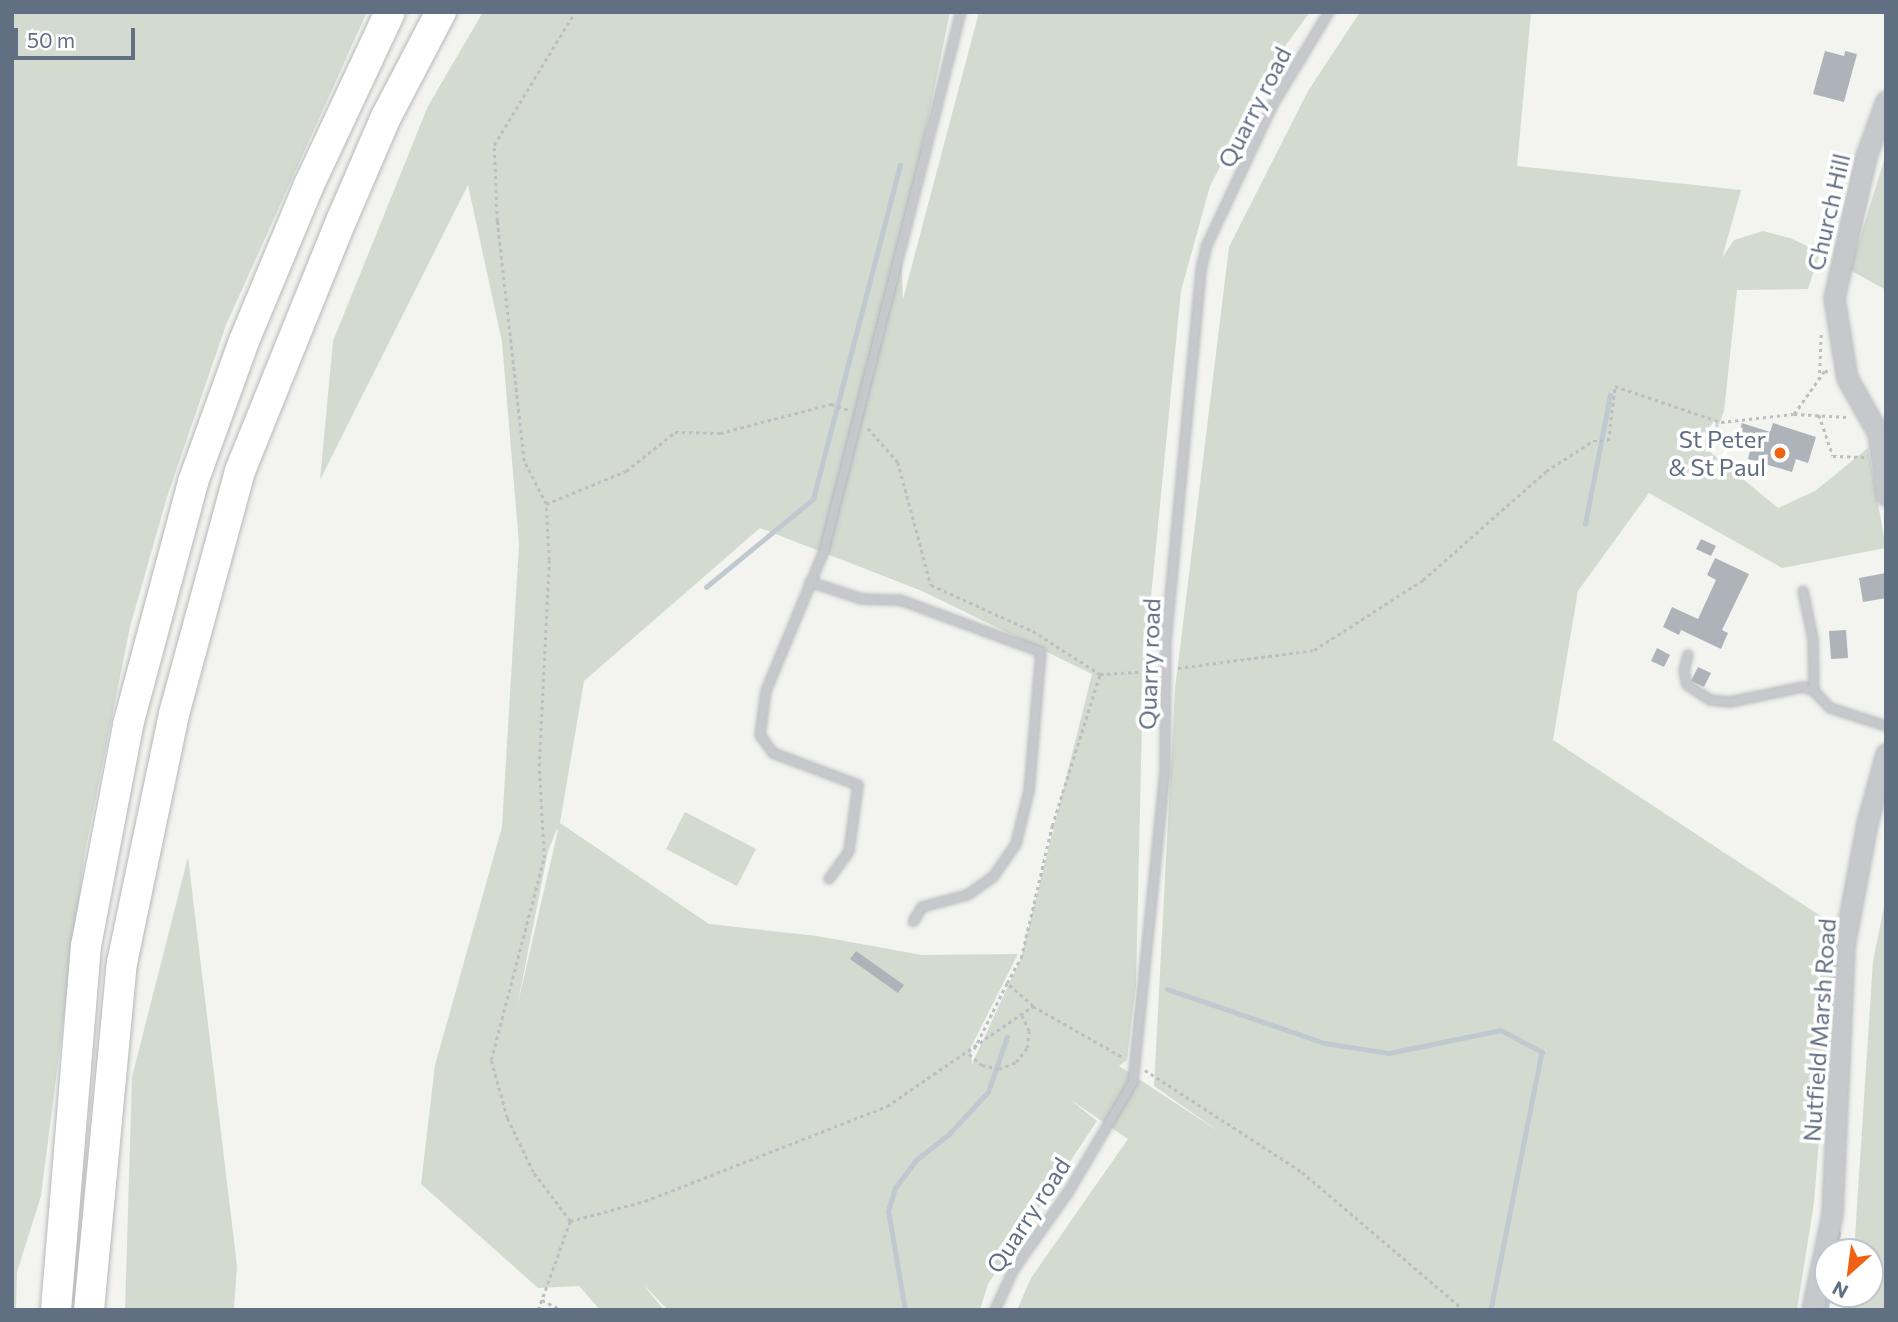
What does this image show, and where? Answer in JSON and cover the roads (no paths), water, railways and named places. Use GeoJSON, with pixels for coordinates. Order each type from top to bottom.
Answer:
{"type":"FeatureCollection","features":[{"type":"Feature","properties":{"kind":"highway"},"geometry":{"type":"LineString","coordinates":[[56,1310],[86,946],[128,725],[193,482],[244,341],[308,187],[390,12]]}},
{"type":"Feature","properties":{"kind":"highway"},"geometry":{"type":"LineString","coordinates":[[89,1310],[122,963],[174,714],[240,471],[358,181],[441,12]]}},
{"type":"Feature","properties":{"kind":"street","name":"Church Hill"},"geometry":{"type":"LineString","coordinates":[[1886,101],[1866,156],[1834,298],[1847,378],[1869,418],[1880,448],[1886,495]]}},
{"type":"Feature","properties":{"kind":"street","name":"Nutfield Marsh Road"},"geometry":{"type":"LineString","coordinates":[[1812,1310],[1832,1214],[1844,946],[1867,823],[1886,754]]}},
{"type":"Feature","properties":{"kind":"lane"},"geometry":{"type":"LineString","coordinates":[[829,879],[849,850],[858,785],[773,753],[760,735],[766,691],[824,551],[961,12]]}},
{"type":"Feature","properties":{"kind":"lane","name":"Quarry road"},"geometry":{"type":"LineString","coordinates":[[995,1310],[1014,1269],[1069,1191],[1127,1093],[1138,1066],[1165,773],[1166,670],[1187,384],[1207,246],[1283,85],[1329,12]]}},
{"type":"Feature","properties":{"kind":"lane"},"geometry":{"type":"LineString","coordinates":[[810,582],[862,599],[900,600],[1041,652],[1029,791],[1016,844],[993,877],[967,895],[922,907],[913,922]]}},
{"type":"Feature","properties":{"kind":"lane"},"geometry":{"type":"LineString","coordinates":[[1803,591],[1814,649],[1814,691]]}},
{"type":"Feature","properties":{"kind":"lane"},"geometry":{"type":"LineString","coordinates":[[1688,655],[1684,671],[1687,685],[1710,700],[1730,702],[1792,687],[1814,691],[1830,708],[1886,726]]}},
{"type":"Feature","properties":{"kind":"waterway"},"geometry":{"type":"LineString","coordinates":[[706,587],[813,499],[900,165]]}},
{"type":"Feature","properties":{"kind":"waterway"},"geometry":{"type":"LineString","coordinates":[[1585,524],[1610,395]]}},
{"type":"Feature","properties":{"kind":"waterway"},"geometry":{"type":"LineString","coordinates":[[1167,989],[1325,1043],[1389,1053],[1501,1030],[1542,1052],[1491,1310]]}},
{"type":"Feature","properties":{"kind":"waterway"},"geometry":{"type":"LineString","coordinates":[[905,1310],[888,1211],[895,1188],[916,1160],[949,1134],[988,1092],[1007,1037]]}},
{"type":"Feature","properties":{"kind":"waterway"},"geometry":{"type":"LineString","coordinates":[[1837,1238],[1838,1233]]}},
{"type":"Feature","properties":{"kind":"place","name":"St Peter & St Paul"},"geometry":{"type":"Point","coordinates":[1780,453]}}]}
